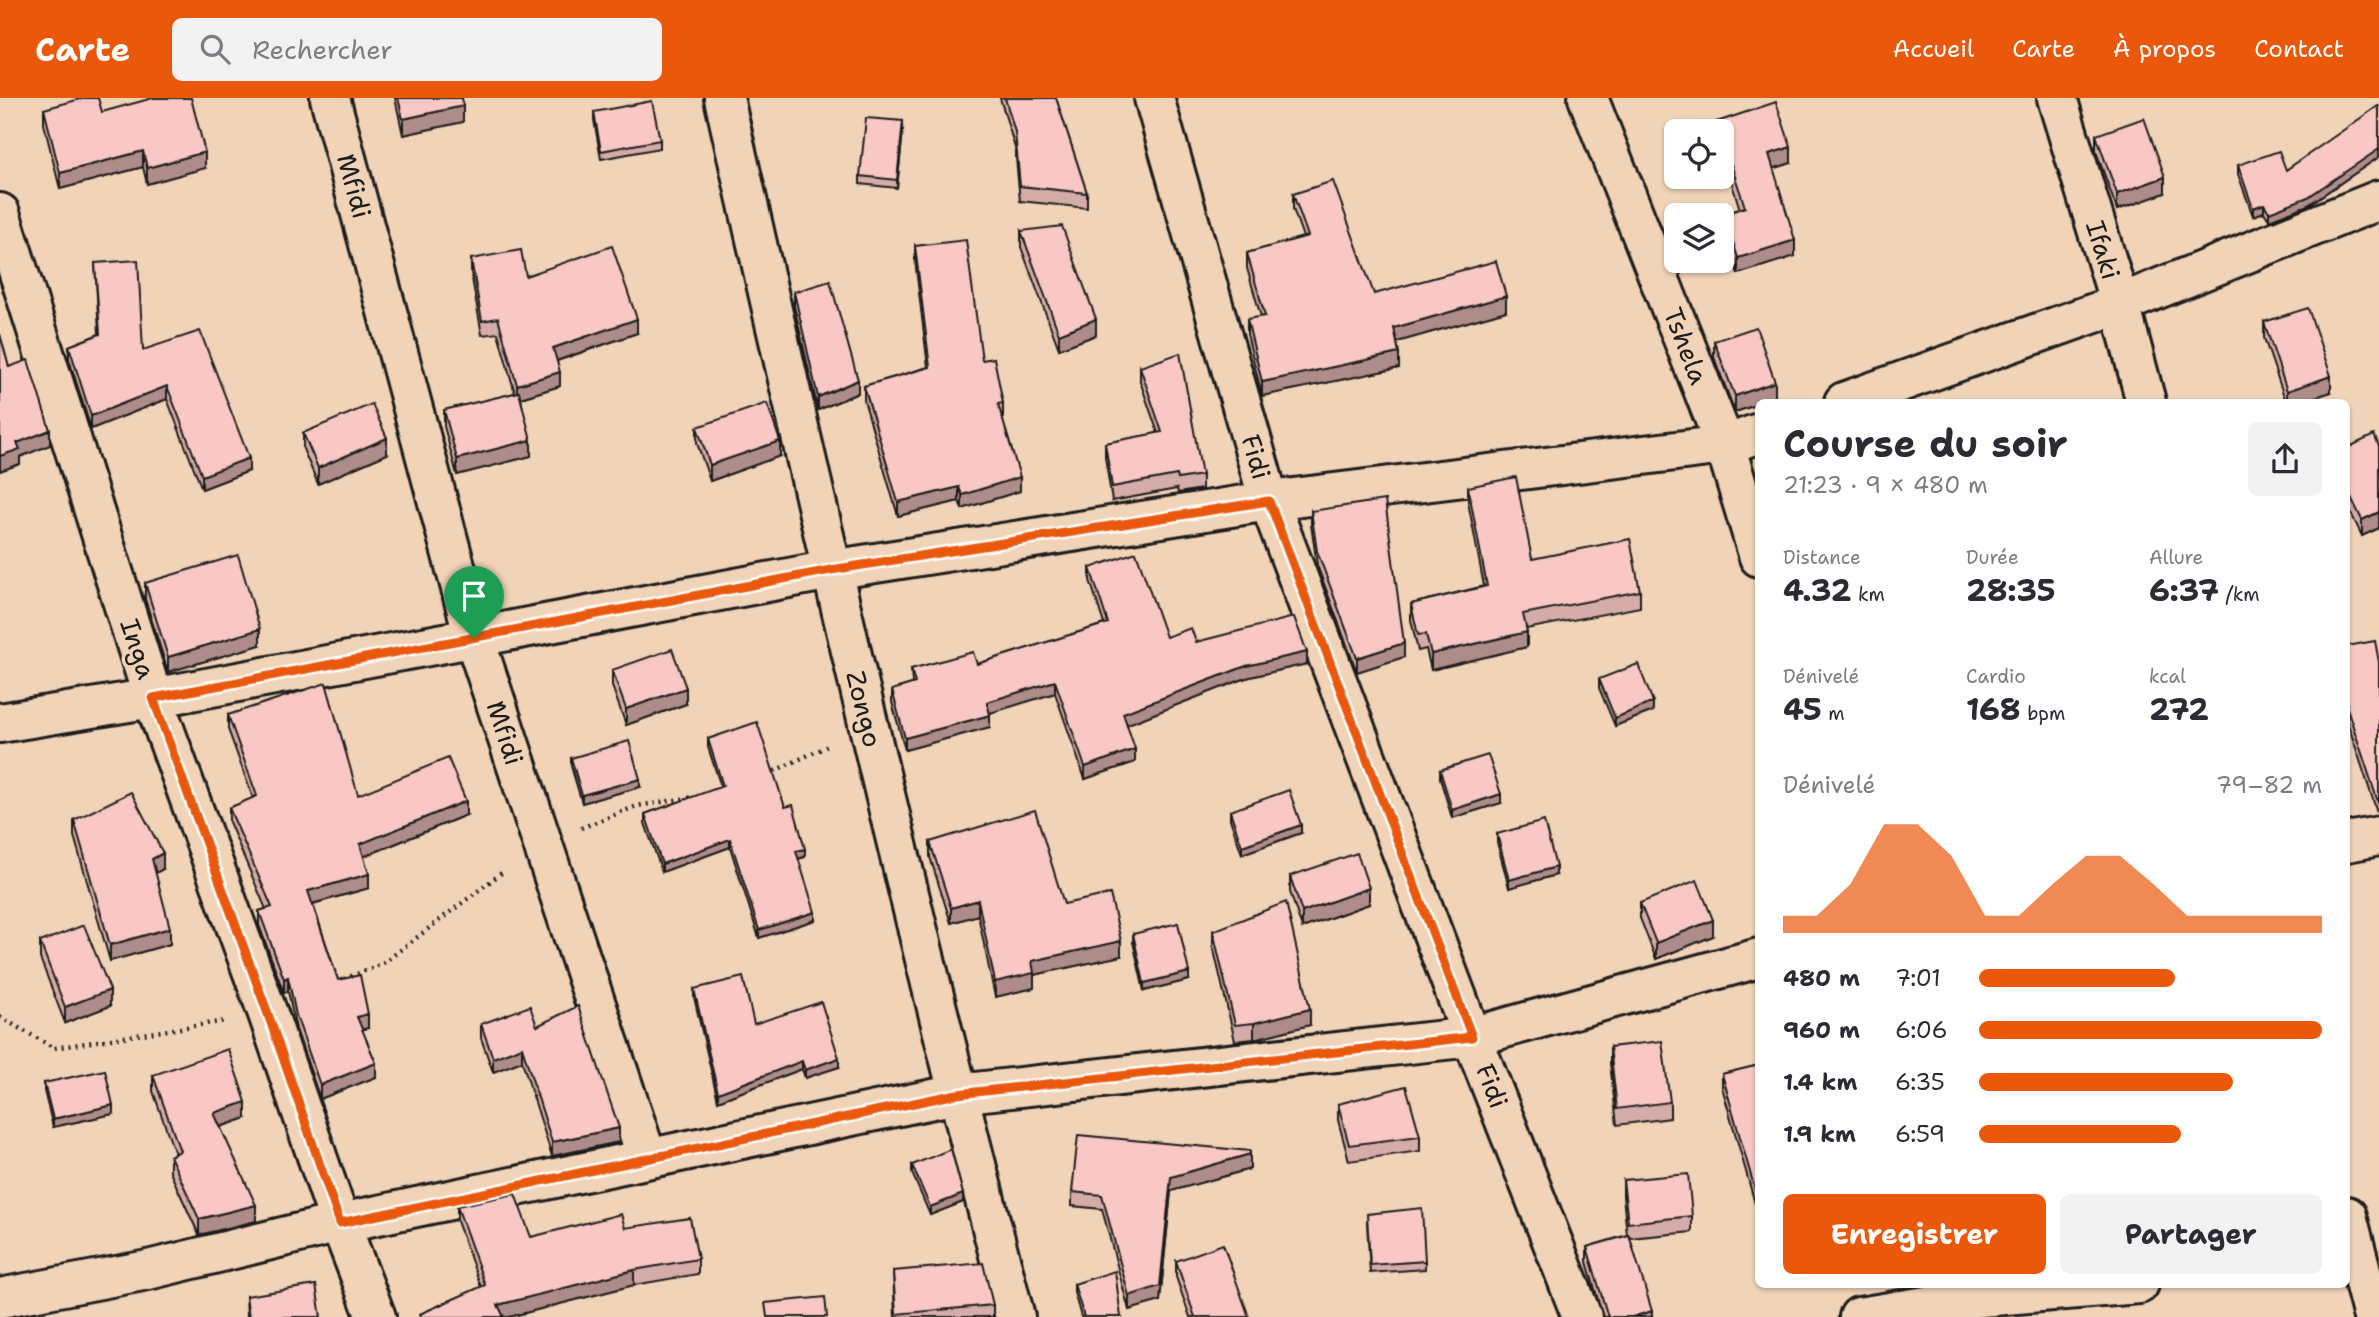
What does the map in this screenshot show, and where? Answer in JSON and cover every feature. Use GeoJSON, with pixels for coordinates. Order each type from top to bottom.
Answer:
{"type":"FeatureCollection","features":[{"type":"Feature","properties":{"kind":"street","name":"Mfidi"},"geometry":{"type":"LineString","coordinates":[[330,98],[474,638],[647,1158]]}},
{"type":"Feature","properties":{"kind":"street","name":"Zongo"},"geometry":{"type":"LineString","coordinates":[[724,98],[868,726],[957,1094],[1015,1317]]}},
{"type":"Feature","properties":{"kind":"street","name":"Fidi"},"geometry":{"type":"LineString","coordinates":[[1154,98],[1269,501],[1472,1037],[1582,1317]]}},
{"type":"Feature","properties":{"kind":"street","name":"Tshela"},"geometry":{"type":"LineString","coordinates":[[1588,98],[1742,439],[1755,529]]}},
{"type":"Feature","properties":{"kind":"street","name":"Ifaki"},"geometry":{"type":"LineString","coordinates":[[2057,98],[2120,304],[2145,399]]}},
{"type":"Feature","properties":{"kind":"street"},"geometry":{"type":"LineString","coordinates":[[1852,399],[2120,304],[2379,200]]}},
{"type":"Feature","properties":{"kind":"street","name":"Inga"},"geometry":{"type":"LineString","coordinates":[[0,213],[153,698],[376,1317]]}},
{"type":"Feature","properties":{"kind":"street"},"geometry":{"type":"LineString","coordinates":[[0,723],[153,698],[831,570],[1269,501],[1742,439]]}},
{"type":"Feature","properties":{"kind":"street"},"geometry":{"type":"LineString","coordinates":[[2350,841],[2379,836]]}},
{"type":"Feature","properties":{"kind":"street"},"geometry":{"type":"LineString","coordinates":[[0,1298],[148,1270],[340,1223],[957,1094],[1472,1037],[1755,959]]}},
{"type":"Feature","properties":{"kind":"street"},"geometry":{"type":"LineString","coordinates":[[2350,1227],[2374,1317]]}},
{"type":"Feature","properties":{"kind":"street"},"geometry":{"type":"LineString","coordinates":[[1860,1317],[1981,1300],[2099,1288]]}},
{"type":"Feature","properties":{"kind":"path"},"geometry":{"type":"LineString","coordinates":[[759,779],[868,726]]}},
{"type":"Feature","properties":{"kind":"path"},"geometry":{"type":"LineString","coordinates":[[332,984],[382,964],[541,843],[637,806],[698,796]]}},
{"type":"Feature","properties":{"kind":"path"},"geometry":{"type":"LineString","coordinates":[[0,1017],[54,1048],[268,1014]]}},
{"type":"Feature","properties":{"kind":"building"},"geometry":{"type":"Polygon","coordinates":[[[84,98],[98,98],[102,112],[153,98],[191,98],[205,152],[147,168],[143,151],[60,173],[44,109],[84,98]]]}},
{"type":"Feature","properties":{"kind":"building"},"geometry":{"type":"Polygon","coordinates":[[[398,98],[462,98],[463,106],[403,119],[398,98]]]}},
{"type":"Feature","properties":{"kind":"building"},"geometry":{"type":"Polygon","coordinates":[[[1005,98],[1056,98],[1087,193],[1020,186],[1015,132],[1005,98]]]}},
{"type":"Feature","properties":{"kind":"building"},"geometry":{"type":"Polygon","coordinates":[[[652,101],[660,140],[601,151],[594,112],[652,101]]]}},
{"type":"Feature","properties":{"kind":"building"},"geometry":{"type":"Polygon","coordinates":[[[1776,102],[1791,147],[1769,154],[1795,240],[1738,258],[1734,245],[1734,211],[1745,207],[1734,174],[1734,119],[1726,119],[1776,102]]]}},
{"type":"Feature","properties":{"kind":"building"},"geometry":{"type":"Polygon","coordinates":[[[2378,106],[2379,149],[2308,197],[2269,212],[2264,204],[2253,208],[2238,165],[2279,151],[2286,170],[2378,106]]]}},
{"type":"Feature","properties":{"kind":"building"},"geometry":{"type":"Polygon","coordinates":[[[866,118],[903,121],[897,180],[860,176],[866,118]]]}},
{"type":"Feature","properties":{"kind":"building"},"geometry":{"type":"Polygon","coordinates":[[[2144,118],[2165,177],[2117,194],[2096,135],[2144,118]]]}},
{"type":"Feature","properties":{"kind":"building"},"geometry":{"type":"Polygon","coordinates":[[[1333,181],[1374,294],[1496,261],[1506,296],[1394,328],[1399,353],[1262,382],[1247,319],[1265,316],[1247,253],[1308,236],[1293,194],[1333,181]]]}},
{"type":"Feature","properties":{"kind":"building"},"geometry":{"type":"Polygon","coordinates":[[[1062,226],[1096,319],[1059,334],[1021,231],[1062,226]]]}},
{"type":"Feature","properties":{"kind":"building"},"geometry":{"type":"Polygon","coordinates":[[[966,240],[982,360],[994,358],[1003,403],[998,404],[1020,477],[962,495],[959,487],[898,502],[864,386],[930,367],[915,246],[966,240]]]}},
{"type":"Feature","properties":{"kind":"building"},"geometry":{"type":"Polygon","coordinates":[[[612,246],[637,319],[553,348],[560,372],[517,385],[498,318],[482,321],[471,259],[521,250],[526,276],[612,246]]]}},
{"type":"Feature","properties":{"kind":"building"},"geometry":{"type":"Polygon","coordinates":[[[138,260],[143,350],[200,331],[249,458],[202,476],[167,386],[91,416],[69,346],[100,334],[95,263],[138,260]]]}},
{"type":"Feature","properties":{"kind":"building"},"geometry":{"type":"Polygon","coordinates":[[[830,281],[858,380],[818,397],[794,292],[830,281]]]}},
{"type":"Feature","properties":{"kind":"building"},"geometry":{"type":"Polygon","coordinates":[[[2308,308],[2331,376],[2287,391],[2264,322],[2308,308]]]}},
{"type":"Feature","properties":{"kind":"building"},"geometry":{"type":"Polygon","coordinates":[[[1756,327],[1775,382],[1735,396],[1714,341],[1756,327]]]}},
{"type":"Feature","properties":{"kind":"building"},"geometry":{"type":"Polygon","coordinates":[[[0,334],[9,367],[28,360],[50,430],[17,443],[20,449],[0,456],[0,334]]]}},
{"type":"Feature","properties":{"kind":"building"},"geometry":{"type":"Polygon","coordinates":[[[1180,353],[1202,475],[1178,479],[1177,475],[1112,487],[1105,443],[1162,432],[1140,367],[1180,353]]]}},
{"type":"Feature","properties":{"kind":"building"},"geometry":{"type":"Polygon","coordinates":[[[519,392],[531,440],[457,459],[444,410],[519,392]]]}},
{"type":"Feature","properties":{"kind":"building"},"geometry":{"type":"Polygon","coordinates":[[[767,403],[780,441],[710,465],[697,427],[767,403]]]}},
{"type":"Feature","properties":{"kind":"building"},"geometry":{"type":"Polygon","coordinates":[[[372,404],[387,438],[318,468],[303,433],[372,404]]]}},
{"type":"Feature","properties":{"kind":"building"},"geometry":{"type":"Polygon","coordinates":[[[2374,435],[2379,446],[2379,512],[2362,520],[2350,495],[2350,447],[2374,435]]]}},
{"type":"Feature","properties":{"kind":"building"},"geometry":{"type":"Polygon","coordinates":[[[1516,477],[1532,559],[1630,539],[1640,591],[1523,614],[1527,632],[1431,654],[1426,634],[1418,635],[1411,604],[1487,586],[1468,487],[1516,477]]]}},
{"type":"Feature","properties":{"kind":"building"},"geometry":{"type":"Polygon","coordinates":[[[1385,500],[1404,643],[1357,658],[1317,551],[1311,511],[1385,500]]]}},
{"type":"Feature","properties":{"kind":"building"},"geometry":{"type":"Polygon","coordinates":[[[1136,552],[1166,637],[1191,628],[1196,642],[1294,617],[1307,652],[1246,666],[1123,713],[1135,749],[1085,767],[1055,681],[987,702],[990,715],[905,738],[892,690],[915,683],[911,669],[973,652],[977,664],[1108,623],[1090,568],[1136,552]]]}},
{"type":"Feature","properties":{"kind":"building"},"geometry":{"type":"Polygon","coordinates":[[[238,555],[260,629],[168,657],[145,583],[238,555]]]}},
{"type":"Feature","properties":{"kind":"building"},"geometry":{"type":"Polygon","coordinates":[[[2375,641],[2379,662],[2379,802],[2350,717],[2350,645],[2375,641]]]}},
{"type":"Feature","properties":{"kind":"building"},"geometry":{"type":"Polygon","coordinates":[[[672,649],[686,688],[626,709],[612,670],[672,649]]]}},
{"type":"Feature","properties":{"kind":"building"},"geometry":{"type":"Polygon","coordinates":[[[1638,664],[1653,702],[1615,718],[1599,679],[1638,664]]]}},
{"type":"Feature","properties":{"kind":"building"},"geometry":{"type":"Polygon","coordinates":[[[326,683],[358,795],[448,758],[466,801],[360,844],[369,874],[308,891],[338,980],[360,975],[368,1014],[357,1017],[376,1063],[320,1085],[296,1015],[288,977],[284,979],[259,911],[272,907],[229,808],[257,796],[228,715],[326,683]]]}},
{"type":"Feature","properties":{"kind":"building"},"geometry":{"type":"Polygon","coordinates":[[[757,722],[785,807],[793,805],[805,849],[796,851],[815,912],[759,930],[730,839],[662,864],[645,814],[723,786],[708,739],[757,722]]]}},
{"type":"Feature","properties":{"kind":"building"},"geometry":{"type":"Polygon","coordinates":[[[629,741],[640,779],[582,795],[571,758],[629,741]]]}},
{"type":"Feature","properties":{"kind":"building"},"geometry":{"type":"Polygon","coordinates":[[[1488,755],[1501,794],[1452,810],[1440,770],[1488,755]]]}},
{"type":"Feature","properties":{"kind":"building"},"geometry":{"type":"Polygon","coordinates":[[[1289,790],[1301,825],[1242,846],[1230,811],[1289,790]]]}},
{"type":"Feature","properties":{"kind":"building"},"geometry":{"type":"Polygon","coordinates":[[[131,792],[163,853],[152,859],[170,928],[110,945],[74,820],[131,792]]]}},
{"type":"Feature","properties":{"kind":"building"},"geometry":{"type":"Polygon","coordinates":[[[1035,810],[1064,904],[1110,894],[1121,941],[1032,961],[1034,973],[995,982],[978,900],[951,908],[930,842],[1035,810]]]}},
{"type":"Feature","properties":{"kind":"building"},"geometry":{"type":"Polygon","coordinates":[[[1544,821],[1556,867],[1509,880],[1497,834],[1544,821]]]}},
{"type":"Feature","properties":{"kind":"building"},"geometry":{"type":"Polygon","coordinates":[[[1357,853],[1369,888],[1302,912],[1290,876],[1357,853]]]}},
{"type":"Feature","properties":{"kind":"building"},"geometry":{"type":"Polygon","coordinates":[[[1697,880],[1713,920],[1656,943],[1640,903],[1697,880]]]}},
{"type":"Feature","properties":{"kind":"building"},"geometry":{"type":"Polygon","coordinates":[[[1286,902],[1310,1009],[1235,1025],[1213,931],[1286,902]]]}},
{"type":"Feature","properties":{"kind":"building"},"geometry":{"type":"Polygon","coordinates":[[[1178,923],[1189,972],[1144,983],[1133,934],[1178,923]]]}},
{"type":"Feature","properties":{"kind":"building"},"geometry":{"type":"Polygon","coordinates":[[[84,925],[110,990],[65,1007],[40,942],[84,925]]]}},
{"type":"Feature","properties":{"kind":"building"},"geometry":{"type":"Polygon","coordinates":[[[743,977],[754,1024],[821,1002],[839,1058],[805,1070],[802,1061],[718,1093],[694,989],[743,977]]]}},
{"type":"Feature","properties":{"kind":"building"},"geometry":{"type":"Polygon","coordinates":[[[530,1006],[537,1026],[578,1006],[619,1128],[552,1142],[522,1047],[493,1058],[481,1024],[530,1006]]]}},
{"type":"Feature","properties":{"kind":"building"},"geometry":{"type":"Polygon","coordinates":[[[1662,1041],[1670,1102],[1617,1109],[1610,1047],[1662,1041]]]}},
{"type":"Feature","properties":{"kind":"building"},"geometry":{"type":"Polygon","coordinates":[[[228,1049],[246,1102],[214,1113],[256,1205],[199,1219],[170,1156],[180,1151],[153,1075],[228,1049]]]}},
{"type":"Feature","properties":{"kind":"building"},"geometry":{"type":"Polygon","coordinates":[[[1755,1066],[1755,1190],[1722,1074],[1755,1066]]]}},
{"type":"Feature","properties":{"kind":"building"},"geometry":{"type":"Polygon","coordinates":[[[105,1070],[113,1105],[53,1119],[44,1083],[105,1070]]]}},
{"type":"Feature","properties":{"kind":"building"},"geometry":{"type":"Polygon","coordinates":[[[1406,1086],[1420,1136],[1349,1145],[1338,1104],[1406,1086]]]}},
{"type":"Feature","properties":{"kind":"building"},"geometry":{"type":"Polygon","coordinates":[[[1078,1135],[1250,1151],[1250,1154],[1171,1177],[1160,1286],[1129,1296],[1102,1195],[1072,1192],[1078,1135]]]}},
{"type":"Feature","properties":{"kind":"building"},"geometry":{"type":"Polygon","coordinates":[[[951,1149],[963,1194],[930,1207],[912,1165],[951,1149]]]}},
{"type":"Feature","properties":{"kind":"building"},"geometry":{"type":"Polygon","coordinates":[[[1688,1174],[1692,1216],[1628,1223],[1623,1180],[1688,1174]]]}},
{"type":"Feature","properties":{"kind":"building"},"geometry":{"type":"Polygon","coordinates":[[[515,1194],[531,1237],[621,1214],[625,1228],[690,1218],[698,1259],[634,1270],[498,1305],[504,1317],[421,1317],[420,1314],[485,1285],[457,1206],[515,1194]]]}},
{"type":"Feature","properties":{"kind":"building"},"geometry":{"type":"Polygon","coordinates":[[[1422,1208],[1425,1261],[1370,1265],[1367,1214],[1422,1208]]]}},
{"type":"Feature","properties":{"kind":"building"},"geometry":{"type":"Polygon","coordinates":[[[1629,1235],[1652,1311],[1632,1317],[1608,1317],[1587,1247],[1629,1235]]]}},
{"type":"Feature","properties":{"kind":"building"},"geometry":{"type":"Polygon","coordinates":[[[1223,1244],[1249,1317],[1195,1317],[1176,1261],[1223,1244]]]}},
{"type":"Feature","properties":{"kind":"building"},"geometry":{"type":"Polygon","coordinates":[[[983,1263],[993,1305],[896,1314],[893,1271],[983,1263]]]}},
{"type":"Feature","properties":{"kind":"building"},"geometry":{"type":"Polygon","coordinates":[[[1115,1271],[1121,1317],[1084,1317],[1074,1284],[1115,1271]]]}},
{"type":"Feature","properties":{"kind":"building"},"geometry":{"type":"Polygon","coordinates":[[[316,1285],[321,1317],[249,1317],[246,1296],[316,1285]]]}},
{"type":"Feature","properties":{"kind":"building"},"geometry":{"type":"Polygon","coordinates":[[[825,1297],[827,1317],[767,1317],[765,1303],[825,1297]]]}},
{"type":"Feature","properties":{"kind":"route"},"geometry":{"type":"LineString","coordinates":[[1269,501],[1472,1037],[957,1094],[340,1223],[268,1014],[153,698],[474,638],[831,570],[1269,501]]}}]}
